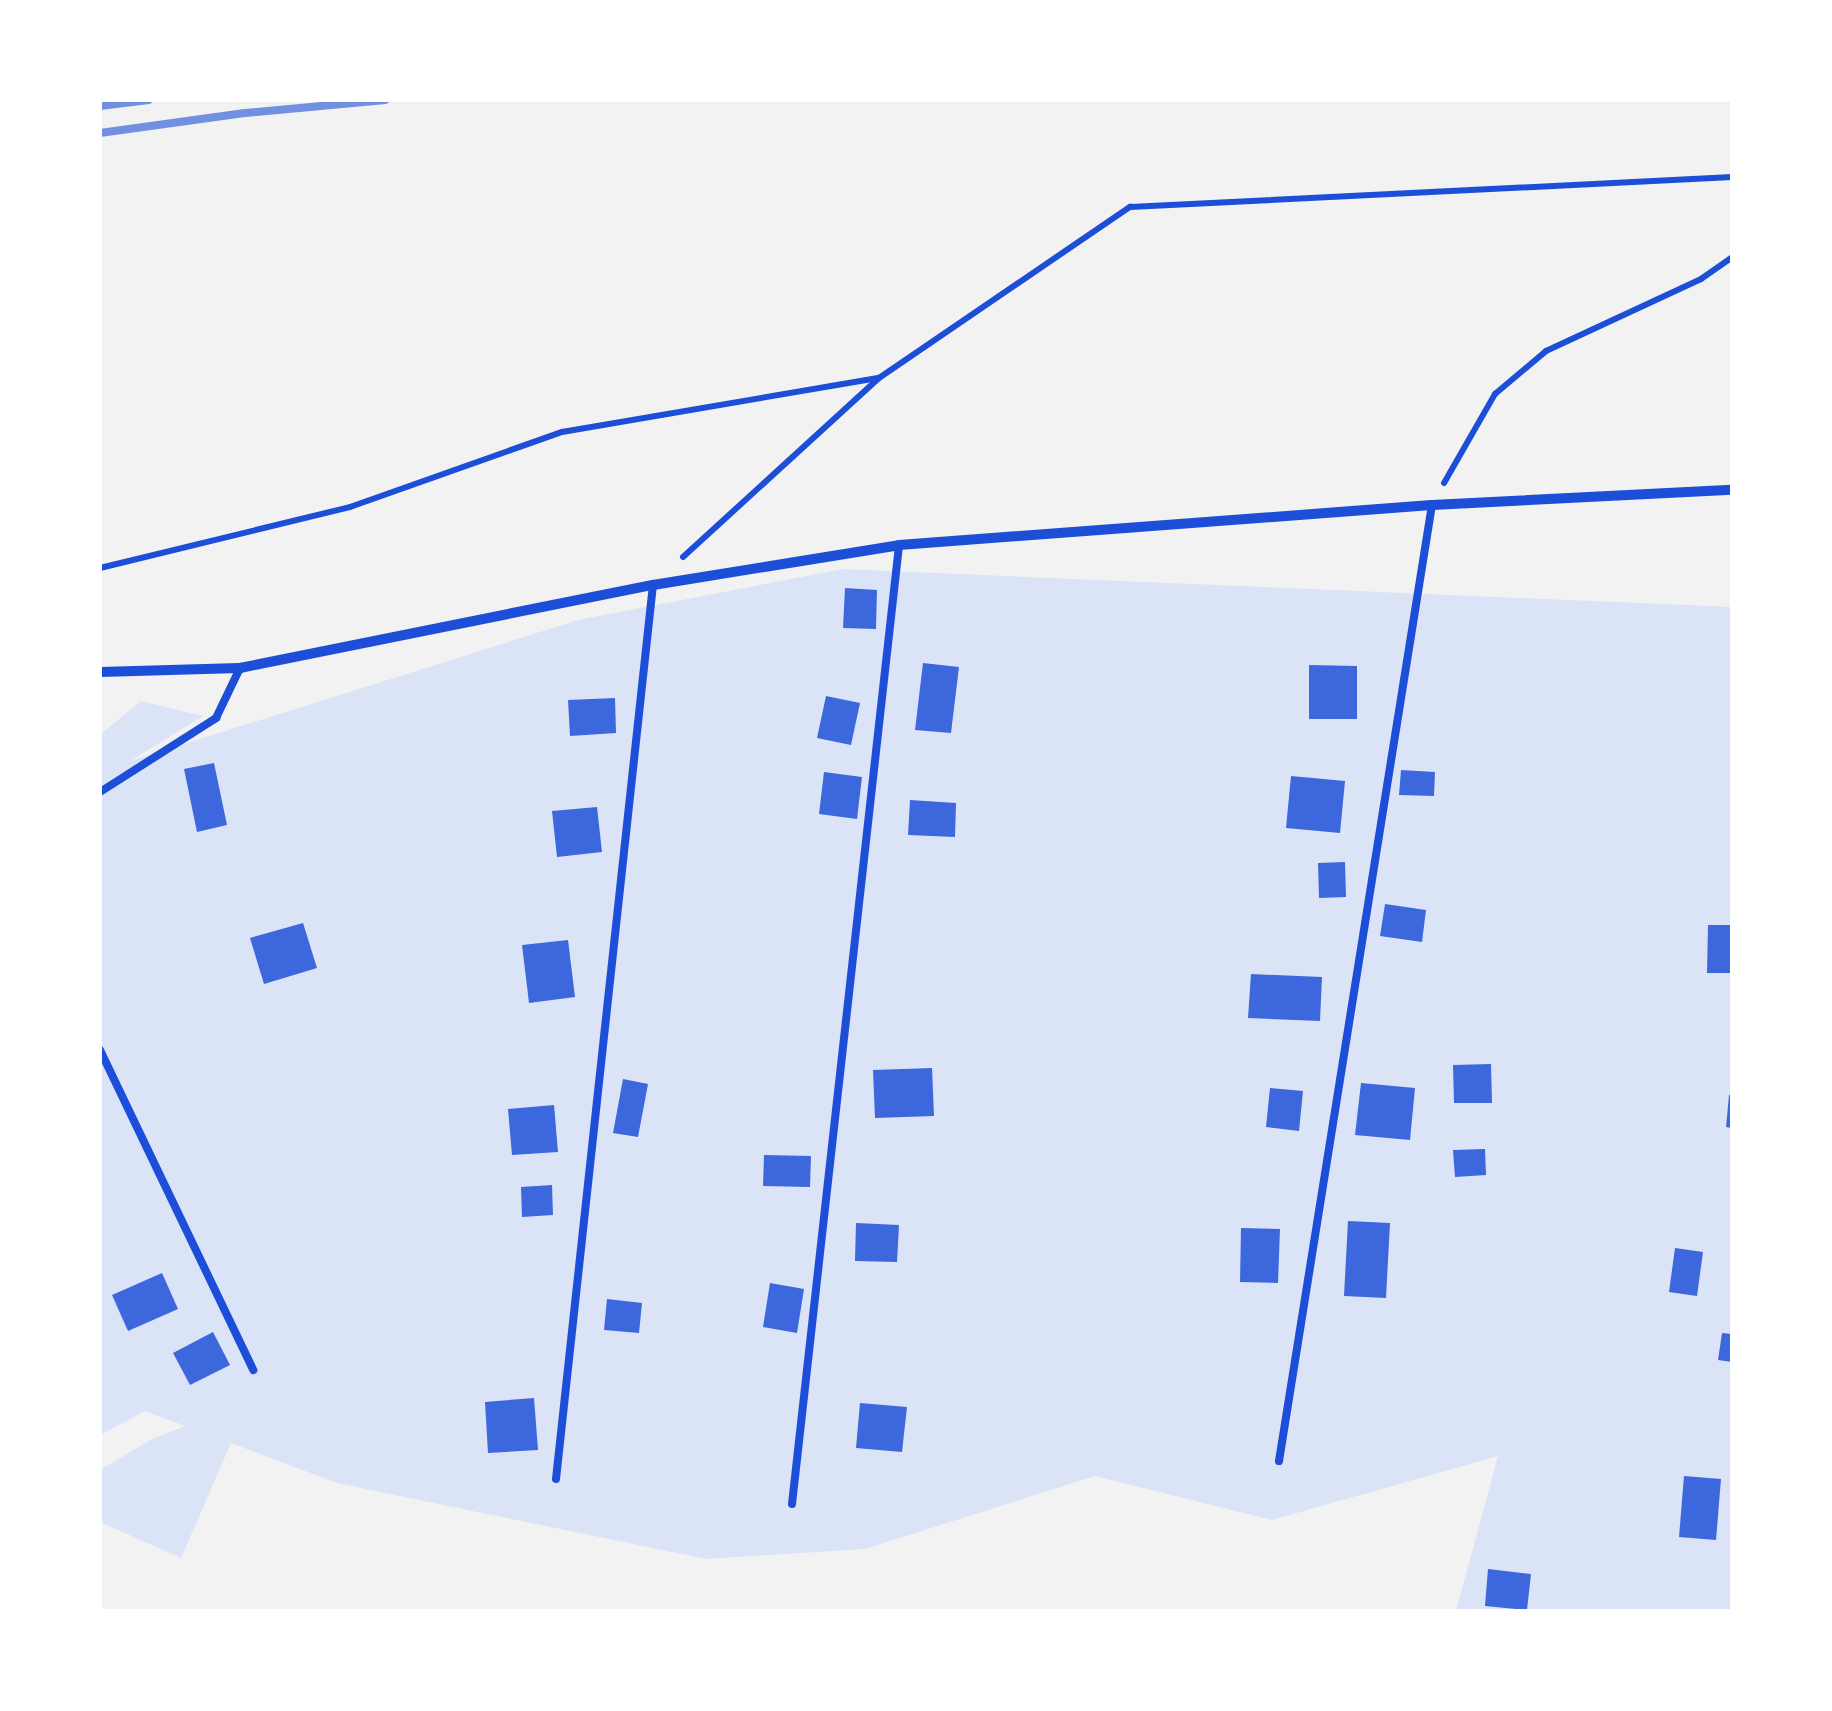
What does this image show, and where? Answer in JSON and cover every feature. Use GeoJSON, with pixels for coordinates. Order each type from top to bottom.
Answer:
{"type":"FeatureCollection","features":[{"type":"Feature","properties":{"kind":"street"},"geometry":{"type":"LineString","coordinates":[[100,672],[240,668],[652,585],[900,546],[1432,505],[1732,490]]}},
{"type":"Feature","properties":{"kind":"lane"},"geometry":{"type":"LineString","coordinates":[[1280,1461],[1432,505]]}},
{"type":"Feature","properties":{"kind":"lane"},"geometry":{"type":"LineString","coordinates":[[792,1504],[900,546]]}},
{"type":"Feature","properties":{"kind":"lane"},"geometry":{"type":"LineString","coordinates":[[556,1479],[652,585]]}},
{"type":"Feature","properties":{"kind":"lane"},"geometry":{"type":"LineString","coordinates":[[100,792],[216,718],[240,668]]}},
{"type":"Feature","properties":{"kind":"lane"},"geometry":{"type":"LineString","coordinates":[[100,1050],[252,1370]]}},
{"type":"Feature","properties":{"kind":"path"},"geometry":{"type":"LineString","coordinates":[[652,585],[880,378],[1130,207],[1732,177]]}},
{"type":"Feature","properties":{"kind":"path"},"geometry":{"type":"LineString","coordinates":[[1432,505],[1494,394],[1546,350],[1702,279],[1732,258]]}},
{"type":"Feature","properties":{"kind":"path"},"geometry":{"type":"LineString","coordinates":[[100,568],[350,508],[562,432],[880,378]]}},
{"type":"Feature","properties":{"kind":"shaded area"},"geometry":{"type":"Polygon","coordinates":[[[843,569],[1732,607],[1732,1611],[1456,1611],[1498,1456],[1272,1520],[1095,1476],[865,1549],[706,1559],[337,1483],[231,1443],[181,1558],[100,1522],[100,1470],[152,1439],[185,1426],[145,1411],[100,1435],[100,735],[141,701],[203,716],[130,761],[578,620],[843,569]]]}},
{"type":"Feature","properties":{"kind":"building"},"geometry":{"type":"Polygon","coordinates":[[[845,588],[877,590],[876,629],[843,628],[845,588]]]}},
{"type":"Feature","properties":{"kind":"building"},"geometry":{"type":"Polygon","coordinates":[[[923,663],[959,667],[951,733],[915,730],[923,663]]]}},
{"type":"Feature","properties":{"kind":"building"},"geometry":{"type":"Polygon","coordinates":[[[1309,665],[1357,666],[1357,719],[1309,719],[1309,665]]]}},
{"type":"Feature","properties":{"kind":"building"},"geometry":{"type":"Polygon","coordinates":[[[826,696],[860,703],[851,745],[817,738],[826,696]]]}},
{"type":"Feature","properties":{"kind":"building"},"geometry":{"type":"Polygon","coordinates":[[[615,698],[616,733],[570,736],[568,700],[615,698]]]}},
{"type":"Feature","properties":{"kind":"building"},"geometry":{"type":"Polygon","coordinates":[[[214,763],[227,825],[197,832],[184,769],[214,763]]]}},
{"type":"Feature","properties":{"kind":"building"},"geometry":{"type":"Polygon","coordinates":[[[1401,770],[1435,772],[1434,796],[1399,795],[1401,770]]]}},
{"type":"Feature","properties":{"kind":"building"},"geometry":{"type":"Polygon","coordinates":[[[824,772],[862,777],[857,819],[819,814],[824,772]]]}},
{"type":"Feature","properties":{"kind":"building"},"geometry":{"type":"Polygon","coordinates":[[[1291,776],[1345,781],[1340,833],[1286,828],[1291,776]]]}},
{"type":"Feature","properties":{"kind":"building"},"geometry":{"type":"Polygon","coordinates":[[[910,800],[956,803],[955,837],[908,835],[910,800]]]}},
{"type":"Feature","properties":{"kind":"building"},"geometry":{"type":"Polygon","coordinates":[[[597,807],[602,852],[557,857],[552,811],[597,807]]]}},
{"type":"Feature","properties":{"kind":"building"},"geometry":{"type":"Polygon","coordinates":[[[1345,862],[1346,897],[1319,898],[1318,863],[1345,862]]]}},
{"type":"Feature","properties":{"kind":"building"},"geometry":{"type":"Polygon","coordinates":[[[1385,904],[1426,910],[1422,942],[1380,936],[1385,904]]]}},
{"type":"Feature","properties":{"kind":"building"},"geometry":{"type":"Polygon","coordinates":[[[303,923],[317,968],[264,984],[250,938],[303,923]]]}},
{"type":"Feature","properties":{"kind":"building"},"geometry":{"type":"Polygon","coordinates":[[[1708,925],[1732,925],[1732,973],[1707,973],[1708,925]]]}},
{"type":"Feature","properties":{"kind":"building"},"geometry":{"type":"Polygon","coordinates":[[[568,940],[575,997],[529,1003],[522,945],[568,940]]]}},
{"type":"Feature","properties":{"kind":"building"},"geometry":{"type":"Polygon","coordinates":[[[1251,974],[1322,977],[1320,1021],[1248,1018],[1251,974]]]}},
{"type":"Feature","properties":{"kind":"building"},"geometry":{"type":"Polygon","coordinates":[[[1491,1064],[1492,1103],[1454,1103],[1453,1065],[1491,1064]]]}},
{"type":"Feature","properties":{"kind":"building"},"geometry":{"type":"Polygon","coordinates":[[[932,1068],[934,1116],[875,1118],[873,1070],[932,1068]]]}},
{"type":"Feature","properties":{"kind":"building"},"geometry":{"type":"Polygon","coordinates":[[[623,1079],[648,1084],[638,1137],[613,1133],[623,1079]]]}},
{"type":"Feature","properties":{"kind":"building"},"geometry":{"type":"Polygon","coordinates":[[[1361,1083],[1415,1088],[1410,1140],[1355,1135],[1361,1083]]]}},
{"type":"Feature","properties":{"kind":"building"},"geometry":{"type":"Polygon","coordinates":[[[1270,1088],[1303,1091],[1299,1131],[1266,1127],[1270,1088]]]}},
{"type":"Feature","properties":{"kind":"building"},"geometry":{"type":"Polygon","coordinates":[[[1732,1095],[1732,1128],[1726,1127],[1732,1095]]]}},
{"type":"Feature","properties":{"kind":"building"},"geometry":{"type":"Polygon","coordinates":[[[554,1105],[558,1152],[512,1155],[508,1109],[554,1105]]]}},
{"type":"Feature","properties":{"kind":"building"},"geometry":{"type":"Polygon","coordinates":[[[1485,1149],[1486,1175],[1455,1177],[1453,1150],[1485,1149]]]}},
{"type":"Feature","properties":{"kind":"building"},"geometry":{"type":"Polygon","coordinates":[[[764,1155],[811,1156],[810,1187],[763,1186],[764,1155]]]}},
{"type":"Feature","properties":{"kind":"building"},"geometry":{"type":"Polygon","coordinates":[[[552,1185],[553,1215],[522,1217],[521,1187],[552,1185]]]}},
{"type":"Feature","properties":{"kind":"building"},"geometry":{"type":"Polygon","coordinates":[[[1348,1221],[1390,1223],[1386,1298],[1344,1296],[1348,1221]]]}},
{"type":"Feature","properties":{"kind":"building"},"geometry":{"type":"Polygon","coordinates":[[[856,1223],[899,1225],[897,1262],[855,1261],[856,1223]]]}},
{"type":"Feature","properties":{"kind":"building"},"geometry":{"type":"Polygon","coordinates":[[[1241,1228],[1280,1229],[1278,1283],[1240,1282],[1241,1228]]]}},
{"type":"Feature","properties":{"kind":"building"},"geometry":{"type":"Polygon","coordinates":[[[1675,1248],[1703,1252],[1697,1296],[1669,1292],[1675,1248]]]}},
{"type":"Feature","properties":{"kind":"building"},"geometry":{"type":"Polygon","coordinates":[[[162,1273],[178,1309],[128,1331],[112,1295],[162,1273]]]}},
{"type":"Feature","properties":{"kind":"building"},"geometry":{"type":"Polygon","coordinates":[[[770,1283],[804,1289],[797,1333],[763,1327],[770,1283]]]}},
{"type":"Feature","properties":{"kind":"building"},"geometry":{"type":"Polygon","coordinates":[[[607,1299],[642,1303],[639,1333],[604,1330],[607,1299]]]}},
{"type":"Feature","properties":{"kind":"building"},"geometry":{"type":"Polygon","coordinates":[[[213,1332],[230,1365],[190,1385],[173,1353],[213,1332]]]}},
{"type":"Feature","properties":{"kind":"building"},"geometry":{"type":"Polygon","coordinates":[[[1722,1333],[1732,1334],[1732,1362],[1718,1360],[1722,1333]]]}},
{"type":"Feature","properties":{"kind":"building"},"geometry":{"type":"Polygon","coordinates":[[[534,1398],[538,1450],[488,1453],[485,1402],[534,1398]]]}},
{"type":"Feature","properties":{"kind":"building"},"geometry":{"type":"Polygon","coordinates":[[[860,1403],[907,1407],[902,1452],[856,1448],[860,1403]]]}},
{"type":"Feature","properties":{"kind":"building"},"geometry":{"type":"Polygon","coordinates":[[[1684,1476],[1721,1479],[1716,1540],[1679,1537],[1684,1476]]]}},
{"type":"Feature","properties":{"kind":"building"},"geometry":{"type":"Polygon","coordinates":[[[1488,1569],[1531,1574],[1527,1610],[1485,1606],[1488,1569]]]}},
{"type":"Feature","properties":{"kind":"railway"},"geometry":{"type":"LineString","coordinates":[[100,106],[149,100]]}},
{"type":"Feature","properties":{"kind":"railway"},"geometry":{"type":"LineString","coordinates":[[100,133],[245,113],[385,100]]}}]}
